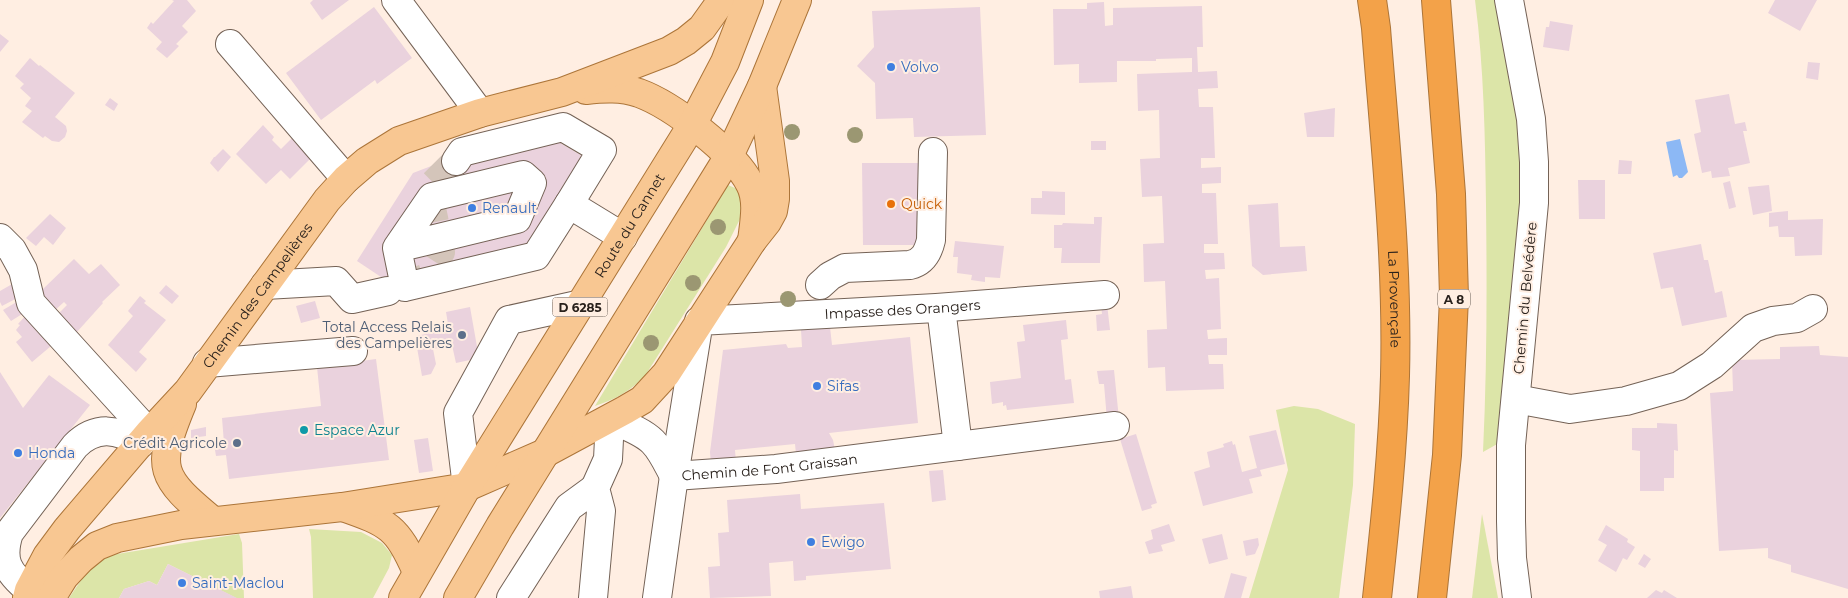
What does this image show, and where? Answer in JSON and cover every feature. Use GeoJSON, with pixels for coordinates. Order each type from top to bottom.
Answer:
{"type":"FeatureCollection","features":[{"type":"Feature","properties":{"kind":"highway","name":"La Provençale"},"geometry":{"type":"LineString","coordinates":[[1372,0],[1376,28],[1393,238],[1395,374],[1392,448],[1378,598]]}},
{"type":"Feature","properties":{"kind":"highway","name":"A 8"},"geometry":{"type":"LineString","coordinates":[[1432,598],[1447,455],[1454,297],[1451,194],[1436,0]]}},
{"type":"Feature","properties":{"kind":"main road"},"geometry":{"type":"LineString","coordinates":[[562,92],[669,52],[702,28],[722,0]]}},
{"type":"Feature","properties":{"kind":"main road","name":"Route du Cannet"},"geometry":{"type":"LineString","coordinates":[[403,598],[467,487],[692,125],[725,62],[749,0]]}},
{"type":"Feature","properties":{"kind":"main road","name":"D 6285"},"geometry":{"type":"LineString","coordinates":[[458,598],[500,526],[729,156],[762,86],[797,0]]}},
{"type":"Feature","properties":{"kind":"main road"},"geometry":{"type":"LineString","coordinates":[[36,595],[64,577],[97,546],[117,538],[213,521],[342,507],[467,487],[547,452],[642,400],[666,374],[773,211],[775,181],[762,86]]}},
{"type":"Feature","properties":{"kind":"main road"},"geometry":{"type":"LineString","coordinates":[[562,92],[613,88],[638,93],[663,105],[692,125],[729,156],[751,185],[755,202],[752,241]]}},
{"type":"Feature","properties":{"kind":"main road","name":"Chemin des Campelières"},"geometry":{"type":"LineString","coordinates":[[36,595],[47,556],[145,438],[188,392],[207,363],[327,200],[346,179],[368,161],[399,141],[480,112],[562,92]]}},
{"type":"Feature","properties":{"kind":"main road"},"geometry":{"type":"LineString","coordinates":[[188,392],[172,429],[165,454],[167,472],[177,488],[213,521]]}},
{"type":"Feature","properties":{"kind":"main road"},"geometry":{"type":"LineString","coordinates":[[342,507],[370,516],[392,530],[404,544],[417,572]]}},
{"type":"Feature","properties":{"kind":"street"},"geometry":{"type":"LineString","coordinates":[[396,0],[480,112]]}},
{"type":"Feature","properties":{"kind":"street","name":"Chemin du Belvédère"},"geometry":{"type":"LineString","coordinates":[[1509,0],[1531,119],[1534,162],[1534,203],[1512,445],[1512,558],[1517,598]]}},
{"type":"Feature","properties":{"kind":"street"},"geometry":{"type":"LineString","coordinates":[[230,44],[346,179]]}},
{"type":"Feature","properties":{"kind":"street"},"geometry":{"type":"LineString","coordinates":[[397,248],[405,287],[536,256],[602,150],[563,127],[462,152],[456,161]]}},
{"type":"Feature","properties":{"kind":"street"},"geometry":{"type":"LineString","coordinates":[[820,285],[830,276],[845,268],[918,264],[924,257],[929,250],[931,240],[933,152]]}},
{"type":"Feature","properties":{"kind":"street"},"geometry":{"type":"LineString","coordinates":[[570,204],[623,237]]}},
{"type":"Feature","properties":{"kind":"street"},"geometry":{"type":"LineString","coordinates":[[0,238],[12,250],[23,270],[32,303],[145,438]]}},
{"type":"Feature","properties":{"kind":"street"},"geometry":{"type":"LineString","coordinates":[[264,285],[336,282],[352,299],[388,290]]}},
{"type":"Feature","properties":{"kind":"street","name":"Impasse des Orangers"},"geometry":{"type":"LineString","coordinates":[[699,321],[940,308],[1105,295]]}},
{"type":"Feature","properties":{"kind":"street"},"geometry":{"type":"LineString","coordinates":[[467,487],[458,413],[509,320],[582,304]]}},
{"type":"Feature","properties":{"kind":"street"},"geometry":{"type":"LineString","coordinates":[[940,308],[958,446]]}},
{"type":"Feature","properties":{"kind":"street"},"geometry":{"type":"LineString","coordinates":[[1516,399],[1570,409],[1626,401],[1680,386],[1712,365],[1753,328],[1773,321],[1797,318],[1813,309]]}},
{"type":"Feature","properties":{"kind":"street"},"geometry":{"type":"LineString","coordinates":[[674,476],[699,321]]}},
{"type":"Feature","properties":{"kind":"street"},"geometry":{"type":"LineString","coordinates":[[207,363],[353,351]]}},
{"type":"Feature","properties":{"kind":"street"},"geometry":{"type":"LineString","coordinates":[[511,598],[569,507],[595,488],[608,459],[610,419],[652,440],[674,476]]}},
{"type":"Feature","properties":{"kind":"street","name":"Chemin de Font Graissan"},"geometry":{"type":"LineString","coordinates":[[657,598],[674,476],[776,469],[1115,426]]}},
{"type":"Feature","properties":{"kind":"street"},"geometry":{"type":"LineString","coordinates":[[36,595],[13,577],[4,565],[2,555],[3,543],[84,436],[98,432],[145,438]]}},
{"type":"Feature","properties":{"kind":"street"},"geometry":{"type":"LineString","coordinates":[[593,598],[601,511],[595,488]]}},
{"type":"Feature","properties":{"kind":"green space"},"geometry":{"type":"Polygon","coordinates":[[[1475,0],[1496,0],[1516,99],[1521,181],[1499,443],[1483,452],[1487,267],[1486,179],[1482,77],[1475,0]]]}},
{"type":"Feature","properties":{"kind":"green space"},"geometry":{"type":"Polygon","coordinates":[[[728,185],[740,193],[743,202],[741,217],[726,247],[645,376],[622,394],[595,406],[728,185]]]}},
{"type":"Feature","properties":{"kind":"green space"},"geometry":{"type":"Polygon","coordinates":[[[1294,406],[1318,409],[1355,424],[1353,485],[1339,598],[1249,598],[1288,470],[1276,410],[1294,406]]]}},
{"type":"Feature","properties":{"kind":"green space"},"geometry":{"type":"Polygon","coordinates":[[[1482,514],[1498,598],[1472,598],[1482,514]]]}},
{"type":"Feature","properties":{"kind":"green space"},"geometry":{"type":"Polygon","coordinates":[[[309,529],[361,532],[382,543],[392,555],[389,568],[373,598],[313,598],[311,537],[309,529]]]}},
{"type":"Feature","properties":{"kind":"green space"},"geometry":{"type":"Polygon","coordinates":[[[239,534],[242,543],[244,598],[236,598],[168,564],[157,585],[149,581],[124,589],[119,598],[69,598],[90,567],[111,555],[239,534]]]}},
{"type":"Feature","properties":{"kind":"water"},"geometry":{"type":"Polygon","coordinates":[[[1680,139],[1688,172],[1682,178],[1679,178],[1677,175],[1673,177],[1666,142],[1680,139]]]}},
{"type":"Feature","properties":{"kind":"building"},"geometry":{"type":"Polygon","coordinates":[[[172,0],[187,0],[196,11],[182,26],[188,32],[176,44],[179,46],[167,58],[156,49],[162,42],[147,28],[174,1],[172,0]]]}},
{"type":"Feature","properties":{"kind":"building"},"geometry":{"type":"Polygon","coordinates":[[[313,0],[349,0],[322,20],[310,3],[313,0]]]}},
{"type":"Feature","properties":{"kind":"building"},"geometry":{"type":"Polygon","coordinates":[[[1775,0],[1817,0],[1800,31],[1768,13],[1775,0]]]}},
{"type":"Feature","properties":{"kind":"building"},"geometry":{"type":"Polygon","coordinates":[[[1104,2],[1105,26],[1113,25],[1113,8],[1202,6],[1203,47],[1197,47],[1198,72],[1217,71],[1218,88],[1198,89],[1199,107],[1213,107],[1215,158],[1201,158],[1201,168],[1221,167],[1221,183],[1202,184],[1202,193],[1216,193],[1218,244],[1204,244],[1204,253],[1224,253],[1225,269],[1205,270],[1206,279],[1219,278],[1221,329],[1207,330],[1208,339],[1227,338],[1227,355],[1208,355],[1209,364],[1223,364],[1224,389],[1166,391],[1165,367],[1148,368],[1147,330],[1167,329],[1165,281],[1144,282],[1143,244],[1164,243],[1162,196],[1142,197],[1140,159],[1160,158],[1159,110],[1138,111],[1137,74],[1192,72],[1192,58],[1156,59],[1156,61],[1117,61],[1117,82],[1079,83],[1079,64],[1054,65],[1053,9],[1087,9],[1087,3],[1104,2]]]}},
{"type":"Feature","properties":{"kind":"building"},"geometry":{"type":"Polygon","coordinates":[[[374,7],[412,58],[377,84],[375,80],[321,120],[286,73],[374,7]]]}},
{"type":"Feature","properties":{"kind":"building"},"geometry":{"type":"Polygon","coordinates":[[[980,7],[986,135],[914,137],[913,118],[876,119],[875,83],[857,66],[874,47],[872,11],[980,7]]]}},
{"type":"Feature","properties":{"kind":"building"},"geometry":{"type":"Polygon","coordinates":[[[1550,21],[1573,25],[1569,51],[1543,47],[1546,27],[1549,27],[1550,21]]]}},
{"type":"Feature","properties":{"kind":"building"},"geometry":{"type":"Polygon","coordinates":[[[0,34],[9,41],[0,52],[0,34]]]}},
{"type":"Feature","properties":{"kind":"building"},"geometry":{"type":"Polygon","coordinates":[[[30,58],[75,93],[55,117],[66,126],[67,131],[65,137],[59,142],[52,141],[45,136],[43,138],[22,122],[32,111],[25,106],[31,98],[20,88],[24,84],[15,76],[30,58]]]}},
{"type":"Feature","properties":{"kind":"building"},"geometry":{"type":"Polygon","coordinates":[[[1808,62],[1820,63],[1818,80],[1806,78],[1808,62]]]}},
{"type":"Feature","properties":{"kind":"building"},"geometry":{"type":"Polygon","coordinates":[[[1729,94],[1735,124],[1745,122],[1747,131],[1743,131],[1750,163],[1728,168],[1730,176],[1712,178],[1711,171],[1702,173],[1694,134],[1701,132],[1695,100],[1729,94]]]}},
{"type":"Feature","properties":{"kind":"building"},"geometry":{"type":"Polygon","coordinates":[[[110,98],[118,104],[114,111],[105,105],[110,98]]]}},
{"type":"Feature","properties":{"kind":"building"},"geometry":{"type":"Polygon","coordinates":[[[1335,108],[1334,137],[1307,137],[1304,113],[1335,108]]]}},
{"type":"Feature","properties":{"kind":"building"},"geometry":{"type":"Polygon","coordinates":[[[263,125],[274,137],[272,140],[281,149],[293,137],[310,159],[290,179],[281,170],[266,184],[236,154],[263,125]]]}},
{"type":"Feature","properties":{"kind":"building","name":"Renault"},"geometry":{"type":"Polygon","coordinates":[[[550,137],[584,157],[531,244],[505,249],[510,270],[386,284],[381,277],[357,261],[413,173],[452,158],[550,137]]]}},
{"type":"Feature","properties":{"kind":"building"},"geometry":{"type":"Polygon","coordinates":[[[1091,141],[1106,141],[1106,150],[1091,150],[1091,141]]]}},
{"type":"Feature","properties":{"kind":"building"},"geometry":{"type":"Polygon","coordinates":[[[223,149],[231,157],[218,172],[210,163],[223,149]]]}},
{"type":"Feature","properties":{"kind":"building"},"geometry":{"type":"Polygon","coordinates":[[[1619,160],[1632,161],[1631,174],[1618,174],[1619,160]]]}},
{"type":"Feature","properties":{"kind":"building","name":"Quick"},"geometry":{"type":"Polygon","coordinates":[[[862,163],[918,163],[919,245],[863,245],[862,163]]]}},
{"type":"Feature","properties":{"kind":"building"},"geometry":{"type":"Polygon","coordinates":[[[1578,180],[1605,180],[1605,219],[1579,219],[1578,180]]]}},
{"type":"Feature","properties":{"kind":"building"},"geometry":{"type":"Polygon","coordinates":[[[1730,181],[1736,207],[1729,209],[1723,183],[1730,181]]]}},
{"type":"Feature","properties":{"kind":"building"},"geometry":{"type":"Polygon","coordinates":[[[1769,185],[1772,211],[1753,215],[1748,187],[1769,185]]]}},
{"type":"Feature","properties":{"kind":"building"},"geometry":{"type":"Polygon","coordinates":[[[1042,191],[1065,192],[1065,215],[1031,214],[1031,198],[1042,198],[1042,191]]]}},
{"type":"Feature","properties":{"kind":"building"},"geometry":{"type":"Polygon","coordinates":[[[1278,203],[1280,247],[1305,246],[1307,271],[1263,275],[1252,266],[1248,205],[1278,203]]]}},
{"type":"Feature","properties":{"kind":"building"},"geometry":{"type":"Polygon","coordinates":[[[1788,211],[1788,220],[1823,219],[1822,255],[1795,256],[1794,237],[1779,237],[1778,226],[1769,227],[1769,213],[1788,211]]]}},
{"type":"Feature","properties":{"kind":"building"},"geometry":{"type":"Polygon","coordinates":[[[50,214],[66,228],[53,245],[44,237],[36,246],[26,238],[50,214]]]}},
{"type":"Feature","properties":{"kind":"building"},"geometry":{"type":"Polygon","coordinates":[[[1094,217],[1102,217],[1100,263],[1061,263],[1062,248],[1054,248],[1054,225],[1062,225],[1063,223],[1094,224],[1094,217]]]}},
{"type":"Feature","properties":{"kind":"building"},"geometry":{"type":"Polygon","coordinates":[[[955,241],[1004,246],[1000,278],[985,277],[985,282],[971,280],[972,275],[957,273],[958,257],[953,257],[955,241]]]}},
{"type":"Feature","properties":{"kind":"building"},"geometry":{"type":"Polygon","coordinates":[[[1701,244],[1704,260],[1708,260],[1715,293],[1722,291],[1727,317],[1682,326],[1673,287],[1661,289],[1653,253],[1701,244]]]}},
{"type":"Feature","properties":{"kind":"building"},"geometry":{"type":"Polygon","coordinates":[[[74,259],[89,274],[101,264],[120,285],[102,302],[76,333],[58,314],[67,305],[64,302],[53,312],[39,297],[41,291],[74,259]]]}},
{"type":"Feature","properties":{"kind":"building"},"geometry":{"type":"Polygon","coordinates":[[[14,283],[21,296],[2,306],[0,291],[14,283]]]}},
{"type":"Feature","properties":{"kind":"building"},"geometry":{"type":"Polygon","coordinates":[[[166,285],[179,296],[172,304],[159,293],[166,285]]]}},
{"type":"Feature","properties":{"kind":"building"},"geometry":{"type":"Polygon","coordinates":[[[140,296],[146,301],[144,303],[166,320],[139,352],[147,359],[136,372],[108,345],[133,316],[128,311],[140,296]]]}},
{"type":"Feature","properties":{"kind":"building"},"geometry":{"type":"Polygon","coordinates":[[[20,300],[27,311],[11,321],[3,310],[20,300]]]}},
{"type":"Feature","properties":{"kind":"building"},"geometry":{"type":"Polygon","coordinates":[[[315,301],[320,318],[301,323],[296,306],[315,301]]]}},
{"type":"Feature","properties":{"kind":"building"},"geometry":{"type":"Polygon","coordinates":[[[1107,304],[1110,330],[1097,331],[1096,315],[1102,314],[1101,305],[1107,304]]]}},
{"type":"Feature","properties":{"kind":"building"},"geometry":{"type":"Polygon","coordinates":[[[470,307],[479,358],[456,363],[452,345],[433,349],[436,364],[431,374],[422,376],[415,336],[449,330],[446,312],[470,307]]]}},
{"type":"Feature","properties":{"kind":"building"},"geometry":{"type":"Polygon","coordinates":[[[29,312],[57,341],[32,362],[16,342],[22,337],[16,330],[20,325],[18,324],[29,312]]]}},
{"type":"Feature","properties":{"kind":"building"},"geometry":{"type":"Polygon","coordinates":[[[1066,320],[1068,339],[1061,340],[1065,380],[1071,379],[1074,403],[1007,410],[1006,405],[1003,406],[1003,402],[992,404],[990,382],[1021,378],[1017,342],[1025,341],[1023,325],[1066,320]]]}},
{"type":"Feature","properties":{"kind":"building","name":"Sifas"},"geometry":{"type":"Polygon","coordinates":[[[830,327],[832,345],[910,337],[918,423],[829,433],[835,450],[796,454],[795,444],[735,450],[736,462],[711,464],[710,452],[723,350],[786,344],[788,348],[802,347],[801,330],[830,327]]]}},
{"type":"Feature","properties":{"kind":"building"},"geometry":{"type":"Polygon","coordinates":[[[1819,346],[1820,355],[1848,357],[1848,589],[1791,572],[1791,565],[1768,558],[1768,548],[1719,551],[1710,393],[1733,391],[1732,360],[1780,359],[1780,347],[1819,346]]]}},
{"type":"Feature","properties":{"kind":"building","name":"Espace Azur"},"geometry":{"type":"Polygon","coordinates":[[[376,359],[389,460],[229,479],[226,455],[216,456],[214,444],[224,443],[222,418],[321,406],[317,367],[376,359]]]}},
{"type":"Feature","properties":{"kind":"building"},"geometry":{"type":"Polygon","coordinates":[[[1114,370],[1119,419],[1107,420],[1104,384],[1099,384],[1097,371],[1114,370]]]}},
{"type":"Feature","properties":{"kind":"building"},"geometry":{"type":"Polygon","coordinates":[[[0,372],[23,408],[49,375],[90,405],[0,518],[0,372]]]}},
{"type":"Feature","properties":{"kind":"building"},"geometry":{"type":"Polygon","coordinates":[[[1657,423],[1677,424],[1678,451],[1674,450],[1674,478],[1664,478],[1664,491],[1640,491],[1640,451],[1632,450],[1632,428],[1657,428],[1657,423]]]}},
{"type":"Feature","properties":{"kind":"building"},"geometry":{"type":"Polygon","coordinates":[[[206,427],[206,436],[191,438],[191,430],[206,427]]]}},
{"type":"Feature","properties":{"kind":"building"},"geometry":{"type":"Polygon","coordinates":[[[1276,430],[1285,464],[1260,470],[1262,476],[1249,479],[1253,493],[1203,506],[1194,472],[1210,467],[1207,452],[1224,447],[1223,444],[1232,441],[1233,445],[1235,444],[1242,472],[1257,468],[1249,436],[1276,430]]]}},
{"type":"Feature","properties":{"kind":"building"},"geometry":{"type":"Polygon","coordinates":[[[1136,434],[1157,503],[1151,505],[1152,508],[1142,511],[1120,439],[1136,434]]]}},
{"type":"Feature","properties":{"kind":"building"},"geometry":{"type":"Polygon","coordinates":[[[428,438],[433,471],[419,473],[414,440],[428,438]]]}},
{"type":"Feature","properties":{"kind":"building"},"geometry":{"type":"Polygon","coordinates":[[[943,470],[946,500],[932,502],[929,471],[943,470]]]}},
{"type":"Feature","properties":{"kind":"building"},"geometry":{"type":"Polygon","coordinates":[[[800,494],[801,509],[884,503],[891,569],[806,576],[806,580],[794,581],[793,561],[769,563],[771,596],[710,598],[708,567],[720,566],[718,533],[729,532],[727,500],[800,494]]]}},
{"type":"Feature","properties":{"kind":"building"},"geometry":{"type":"Polygon","coordinates":[[[1169,524],[1175,541],[1161,545],[1163,551],[1149,554],[1145,542],[1153,539],[1151,530],[1169,524]]]}},
{"type":"Feature","properties":{"kind":"building"},"geometry":{"type":"Polygon","coordinates":[[[1606,525],[1628,539],[1627,542],[1635,547],[1627,560],[1623,558],[1616,572],[1598,561],[1607,545],[1598,540],[1606,525]]]}},
{"type":"Feature","properties":{"kind":"building"},"geometry":{"type":"Polygon","coordinates":[[[1222,534],[1228,559],[1209,564],[1202,539],[1222,534]]]}},
{"type":"Feature","properties":{"kind":"building"},"geometry":{"type":"Polygon","coordinates":[[[1258,538],[1259,545],[1255,554],[1246,556],[1243,541],[1258,538]]]}},
{"type":"Feature","properties":{"kind":"building"},"geometry":{"type":"Polygon","coordinates":[[[1644,554],[1651,559],[1645,568],[1638,564],[1644,554]]]}},
{"type":"Feature","properties":{"kind":"building","name":"Saint-Maclou"},"geometry":{"type":"Polygon","coordinates":[[[168,564],[237,598],[119,598],[124,589],[149,581],[157,585],[168,564]]]}},
{"type":"Feature","properties":{"kind":"building"},"geometry":{"type":"Polygon","coordinates":[[[1231,573],[1247,577],[1241,598],[1224,598],[1231,573]]]}},
{"type":"Feature","properties":{"kind":"building"},"geometry":{"type":"Polygon","coordinates":[[[1131,586],[1133,598],[1100,598],[1099,591],[1131,586]]]}},
{"type":"Feature","properties":{"kind":"building"},"geometry":{"type":"Polygon","coordinates":[[[1656,590],[1662,593],[1664,590],[1677,598],[1647,598],[1656,590]]]}},
{"type":"Feature","properties":{"kind":"tunnel"},"geometry":{"type":"LineString","coordinates":[[403,286],[424,278],[441,252],[428,189],[456,161]]}},
{"type":"Feature","properties":{"kind":"place","name":"Volvo"},"geometry":{"type":"Point","coordinates":[891,67]}},
{"type":"Feature","properties":{"kind":"place","name":"Quick"},"geometry":{"type":"Point","coordinates":[891,204]}},
{"type":"Feature","properties":{"kind":"place","name":"Renault"},"geometry":{"type":"Point","coordinates":[472,208]}},
{"type":"Feature","properties":{"kind":"place","name":"Total Access Relais des Campelières"},"geometry":{"type":"Point","coordinates":[462,335]}},
{"type":"Feature","properties":{"kind":"place","name":"Sifas"},"geometry":{"type":"Point","coordinates":[817,386]}},
{"type":"Feature","properties":{"kind":"place","name":"Espace Azur"},"geometry":{"type":"Point","coordinates":[304,430]}},
{"type":"Feature","properties":{"kind":"place","name":"Crédit Agricole"},"geometry":{"type":"Point","coordinates":[237,443]}},
{"type":"Feature","properties":{"kind":"place","name":"Honda"},"geometry":{"type":"Point","coordinates":[18,453]}},
{"type":"Feature","properties":{"kind":"place","name":"Ewigo"},"geometry":{"type":"Point","coordinates":[811,542]}},
{"type":"Feature","properties":{"kind":"place","name":"Saint-Maclou"},"geometry":{"type":"Point","coordinates":[182,583]}}]}
